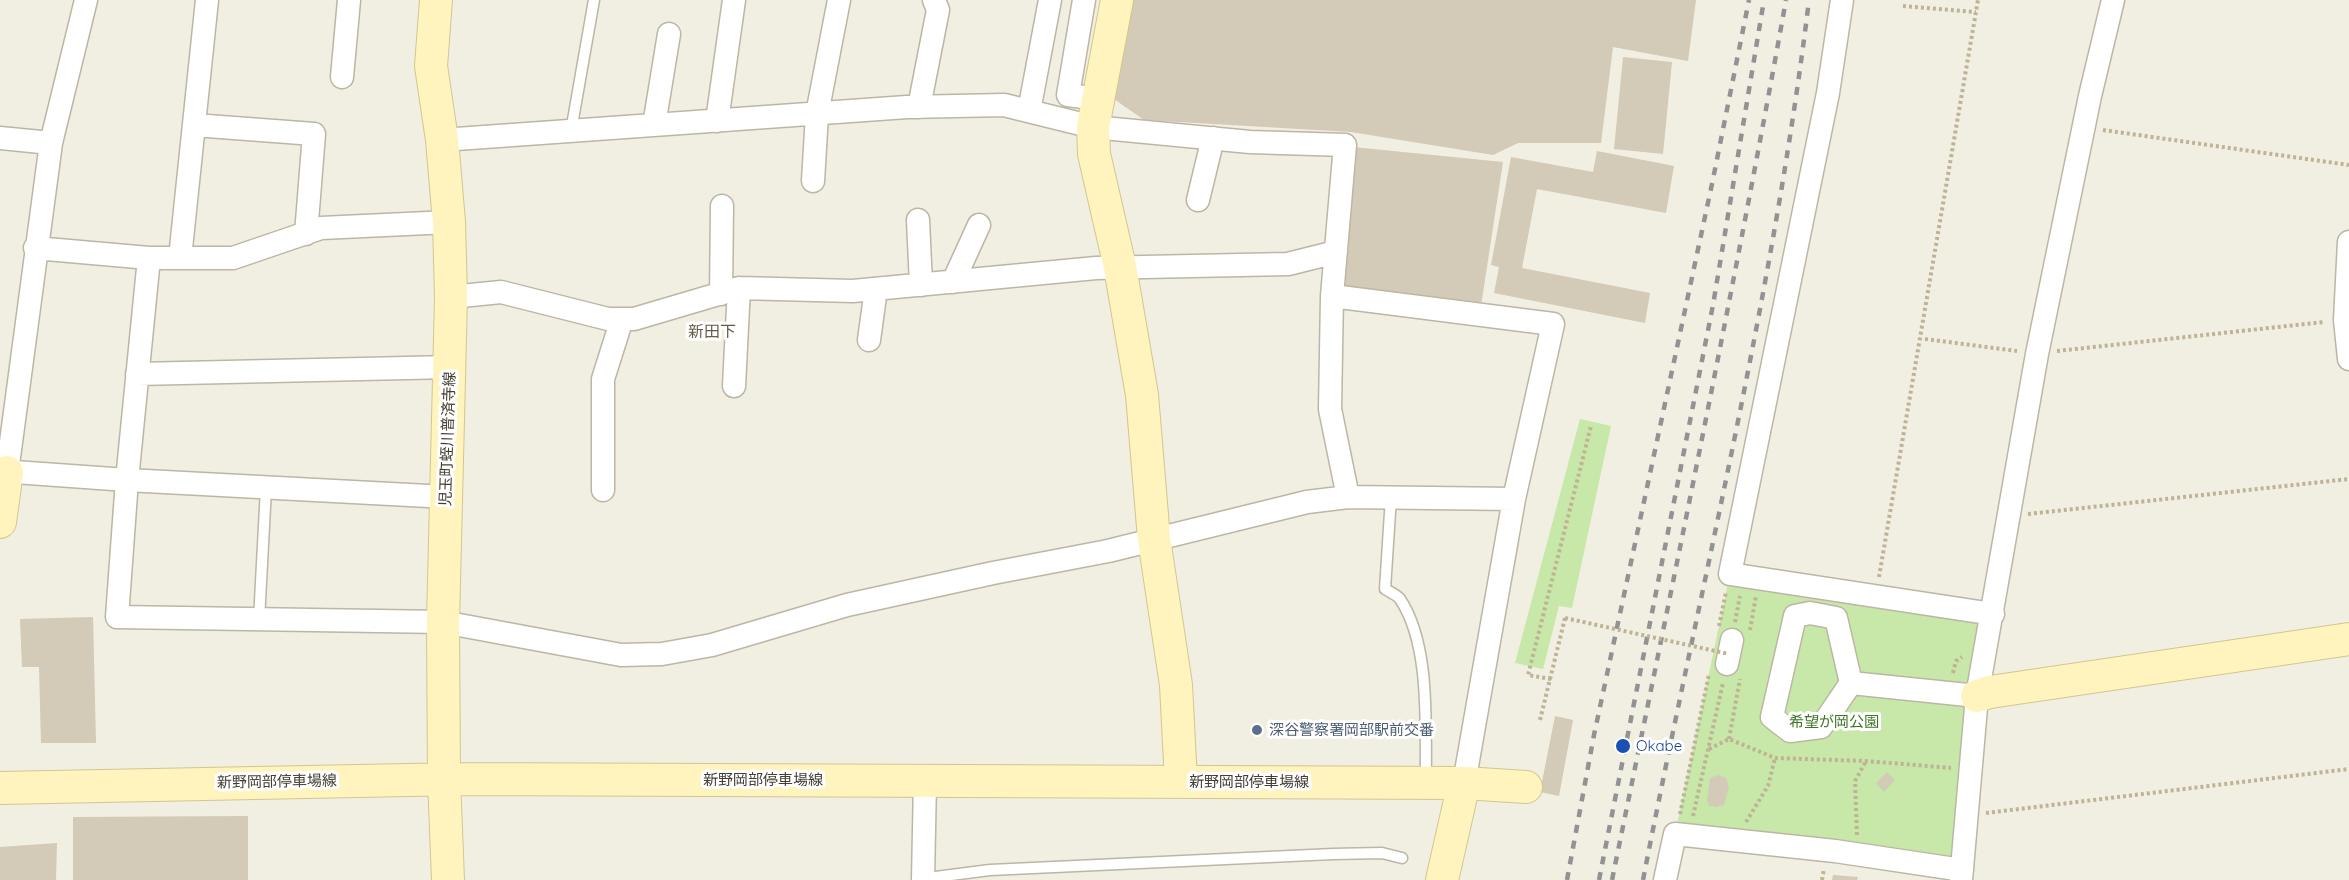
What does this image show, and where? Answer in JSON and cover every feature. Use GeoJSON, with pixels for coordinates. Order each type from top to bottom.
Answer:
{"type":"FeatureCollection","features":[{"type":"Feature","properties":{"kind":"main road","name":"児玉町蛭川普済寺線"},"geometry":{"type":"LineString","coordinates":[[436,0],[431,66],[442,140],[451,297],[443,622],[444,779],[448,880]]}},
{"type":"Feature","properties":{"kind":"main road"},"geometry":{"type":"LineString","coordinates":[[1117,0],[1096,113],[1094,154],[1120,267],[1142,395],[1154,539],[1176,685],[1181,782]]}},
{"type":"Feature","properties":{"kind":"main road"},"geometry":{"type":"LineString","coordinates":[[0,522],[4,471]]}},
{"type":"Feature","properties":{"kind":"main road"},"geometry":{"type":"LineString","coordinates":[[1977,696],[1990,692],[2349,639]]}},
{"type":"Feature","properties":{"kind":"main road","name":"新野岡部停車場線"},"geometry":{"type":"LineString","coordinates":[[0,788],[444,779],[1464,783],[1526,787]]}},
{"type":"Feature","properties":{"kind":"main road"},"geometry":{"type":"LineString","coordinates":[[1442,880],[1464,783]]}},
{"type":"Feature","properties":{"kind":"street"},"geometry":{"type":"LineString","coordinates":[[86,0],[51,143],[4,471],[447,497]]}},
{"type":"Feature","properties":{"kind":"street"},"geometry":{"type":"LineString","coordinates":[[180,258],[207,0]]}},
{"type":"Feature","properties":{"kind":"street"},"geometry":{"type":"LineString","coordinates":[[342,77],[349,0]]}},
{"type":"Feature","properties":{"kind":"street"},"geometry":{"type":"LineString","coordinates":[[717,121],[734,0]]}},
{"type":"Feature","properties":{"kind":"street"},"geometry":{"type":"LineString","coordinates":[[813,181],[817,114],[839,0]]}},
{"type":"Feature","properties":{"kind":"street"},"geometry":{"type":"LineString","coordinates":[[919,107],[938,10],[934,0]]}},
{"type":"Feature","properties":{"kind":"street"},"geometry":{"type":"LineString","coordinates":[[1029,111],[1050,0]]}},
{"type":"Feature","properties":{"kind":"street"},"geometry":{"type":"LineString","coordinates":[[1084,0],[1068,94],[1096,113]]}},
{"type":"Feature","properties":{"kind":"street"},"geometry":{"type":"LineString","coordinates":[[1842,0],[1828,93],[1730,574],[1993,614]]}},
{"type":"Feature","properties":{"kind":"street"},"geometry":{"type":"LineString","coordinates":[[1665,880],[1682,835],[1857,855],[1962,875],[1973,770],[1977,696],[2037,354],[2083,127],[2113,0]]}},
{"type":"Feature","properties":{"kind":"street"},"geometry":{"type":"LineString","coordinates":[[654,125],[669,34]]}},
{"type":"Feature","properties":{"kind":"street"},"geometry":{"type":"LineString","coordinates":[[442,140],[919,107],[1004,105],[1029,111],[1096,113],[1214,138],[1344,146],[1332,296],[1330,409],[1348,497]]}},
{"type":"Feature","properties":{"kind":"street"},"geometry":{"type":"LineString","coordinates":[[194,124],[314,134],[306,234]]}},
{"type":"Feature","properties":{"kind":"street"},"geometry":{"type":"LineString","coordinates":[[0,138],[51,143]]}},
{"type":"Feature","properties":{"kind":"street"},"geometry":{"type":"LineString","coordinates":[[1198,200],[1214,138]]}},
{"type":"Feature","properties":{"kind":"street"},"geometry":{"type":"LineString","coordinates":[[722,206],[730,291],[734,387]]}},
{"type":"Feature","properties":{"kind":"street"},"geometry":{"type":"LineString","coordinates":[[918,220],[921,285]]}},
{"type":"Feature","properties":{"kind":"street"},"geometry":{"type":"LineString","coordinates":[[35,248],[149,258],[234,258],[321,228],[448,222]]}},
{"type":"Feature","properties":{"kind":"street"},"geometry":{"type":"LineString","coordinates":[[953,282],[979,225]]}},
{"type":"Feature","properties":{"kind":"street"},"geometry":{"type":"LineString","coordinates":[[2349,242],[2345,320],[2349,359]]}},
{"type":"Feature","properties":{"kind":"street"},"geometry":{"type":"LineString","coordinates":[[451,297],[501,292],[608,319],[634,319],[730,291],[853,291],[1120,267],[1288,264],[1336,252]]}},
{"type":"Feature","properties":{"kind":"street"},"geometry":{"type":"LineString","coordinates":[[149,258],[127,480],[117,617],[443,622],[621,655],[662,654],[712,645],[848,605],[993,573],[1108,551],[1307,502],[1348,497],[1514,499]]}},
{"type":"Feature","properties":{"kind":"street"},"geometry":{"type":"LineString","coordinates":[[869,340],[876,289]]}},
{"type":"Feature","properties":{"kind":"street"},"geometry":{"type":"LineString","coordinates":[[1332,296],[1553,324],[1514,499],[1464,783]]}},
{"type":"Feature","properties":{"kind":"street"},"geometry":{"type":"LineString","coordinates":[[603,490],[603,379],[622,319]]}},
{"type":"Feature","properties":{"kind":"street"},"geometry":{"type":"LineString","coordinates":[[137,374],[451,367]]}},
{"type":"Feature","properties":{"kind":"street"},"geometry":{"type":"LineString","coordinates":[[1810,613],[1836,618],[1851,683],[1821,728],[1790,731],[1772,717],[1795,616],[1810,613]]}},
{"type":"Feature","properties":{"kind":"street"},"geometry":{"type":"LineString","coordinates":[[1851,683],[1977,696]]}},
{"type":"Feature","properties":{"kind":"street"},"geometry":{"type":"LineString","coordinates":[[920,880],[925,781]]}},
{"type":"Feature","properties":{"kind":"lane"},"geometry":{"type":"LineString","coordinates":[[572,131],[594,0]]}},
{"type":"Feature","properties":{"kind":"lane"},"geometry":{"type":"LineString","coordinates":[[259,620],[266,488]]}},
{"type":"Feature","properties":{"kind":"lane"},"geometry":{"type":"LineString","coordinates":[[1391,497],[1385,589],[1399,597],[1419,651],[1425,687],[1426,783]]}},
{"type":"Feature","properties":{"kind":"lane"},"geometry":{"type":"LineString","coordinates":[[920,880],[990,870],[1321,854],[1382,853],[1402,858]]}},
{"type":"Feature","properties":{"kind":"path"},"geometry":{"type":"LineString","coordinates":[[1876,596],[1978,0]]}},
{"type":"Feature","properties":{"kind":"path"},"geometry":{"type":"LineString","coordinates":[[1903,6],[1976,12]]}},
{"type":"Feature","properties":{"kind":"path"},"geometry":{"type":"LineString","coordinates":[[2083,127],[2349,165]]}},
{"type":"Feature","properties":{"kind":"path"},"geometry":{"type":"LineString","coordinates":[[1925,339],[2037,354],[2345,320]]}},
{"type":"Feature","properties":{"kind":"path"},"geometry":{"type":"LineString","coordinates":[[1551,679],[1528,675],[1591,426]]}},
{"type":"Feature","properties":{"kind":"path"},"geometry":{"type":"LineString","coordinates":[[2010,516],[2349,479]]}},
{"type":"Feature","properties":{"kind":"path"},"geometry":{"type":"LineString","coordinates":[[1682,835],[1721,649],[1730,574]]}},
{"type":"Feature","properties":{"kind":"path"},"geometry":{"type":"LineString","coordinates":[[1540,720],[1565,618],[1721,649]]}},
{"type":"Feature","properties":{"kind":"path"},"geometry":{"type":"LineString","coordinates":[[1682,835],[1709,749],[1721,695]]}},
{"type":"Feature","properties":{"kind":"path"},"geometry":{"type":"LineString","coordinates":[[1709,749],[1729,739],[1775,758],[1866,760],[1973,770]]}},
{"type":"Feature","properties":{"kind":"path"},"geometry":{"type":"LineString","coordinates":[[1740,841],[1748,816],[1768,786],[1775,758]]}},
{"type":"Feature","properties":{"kind":"path"},"geometry":{"type":"LineString","coordinates":[[1857,855],[1855,781],[1866,760]]}},
{"type":"Feature","properties":{"kind":"path"},"geometry":{"type":"LineString","coordinates":[[1982,814],[2349,769]]}},
{"type":"Feature","properties":{"kind":"green space"},"geometry":{"type":"Polygon","coordinates":[[[1580,419],[1611,426],[1572,608],[1559,606],[1543,669],[1515,663],[1580,419]]]}},
{"type":"Feature","properties":{"kind":"green space","name":"希望が岡公園"},"geometry":{"type":"Polygon","coordinates":[[[1730,574],[1993,614],[1962,870],[1675,834],[1730,574]]]}},
{"type":"Feature","properties":{"kind":"building"},"geometry":{"type":"Polygon","coordinates":[[[1129,0],[1696,0],[1688,61],[1613,47],[1601,143],[1518,143],[1493,155],[1351,132],[1144,120],[1114,99],[1129,0]]]}},
{"type":"Feature","properties":{"kind":"building"},"geometry":{"type":"Polygon","coordinates":[[[1623,57],[1672,62],[1663,154],[1614,149],[1623,57]]]}},
{"type":"Feature","properties":{"kind":"building"},"geometry":{"type":"Polygon","coordinates":[[[1353,147],[1503,162],[1481,306],[1344,291],[1353,147]]]}},
{"type":"Feature","properties":{"kind":"building"},"geometry":{"type":"Polygon","coordinates":[[[1597,151],[1674,166],[1666,213],[1537,189],[1522,268],[1650,293],[1645,323],[1494,293],[1499,267],[1491,265],[1511,157],[1593,172],[1597,151]]]}},
{"type":"Feature","properties":{"kind":"building"},"geometry":{"type":"Polygon","coordinates":[[[93,617],[96,743],[41,743],[39,667],[22,667],[20,619],[93,617]]]}},
{"type":"Feature","properties":{"kind":"building"},"geometry":{"type":"Polygon","coordinates":[[[1555,716],[1573,720],[1559,796],[1540,792],[1555,716]]]}},
{"type":"Feature","properties":{"kind":"building"},"geometry":{"type":"Polygon","coordinates":[[[1887,772],[1895,780],[1884,792],[1876,783],[1887,772]]]}},
{"type":"Feature","properties":{"kind":"building"},"geometry":{"type":"Polygon","coordinates":[[[1718,775],[1726,778],[1729,787],[1724,805],[1709,806],[1707,801],[1710,778],[1718,775]]]}},
{"type":"Feature","properties":{"kind":"building"},"geometry":{"type":"Polygon","coordinates":[[[248,816],[248,880],[73,880],[73,817],[248,816]]]}},
{"type":"Feature","properties":{"kind":"building"},"geometry":{"type":"Polygon","coordinates":[[[57,843],[56,880],[0,880],[0,847],[57,843]]]}},
{"type":"Feature","properties":{"kind":"building"},"geometry":{"type":"Polygon","coordinates":[[[1833,875],[1858,877],[1857,880],[1832,880],[1833,875]]]}},
{"type":"Feature","properties":{"kind":"railway"},"geometry":{"type":"LineString","coordinates":[[1567,880],[1594,735],[1749,0]]}},
{"type":"Feature","properties":{"kind":"railway"},"geometry":{"type":"LineString","coordinates":[[1599,880],[1713,305],[1764,0]]}},
{"type":"Feature","properties":{"kind":"railway"},"geometry":{"type":"LineString","coordinates":[[1612,880],[1723,330],[1786,0]]}},
{"type":"Feature","properties":{"kind":"railway"},"geometry":{"type":"LineString","coordinates":[[1643,880],[1756,332],[1794,111],[1809,0]]}},
{"type":"Feature","properties":{"kind":"place","name":"深谷警察署岡部駅前交番"},"geometry":{"type":"Point","coordinates":[1257,730]}},
{"type":"Feature","properties":{"kind":"place","name":"Okabe"},"geometry":{"type":"Point","coordinates":[1623,746]}},
{"type":"Feature","properties":{"kind":"district","name":"新田下"},"geometry":{"type":"Point","coordinates":[712,332]}}]}
